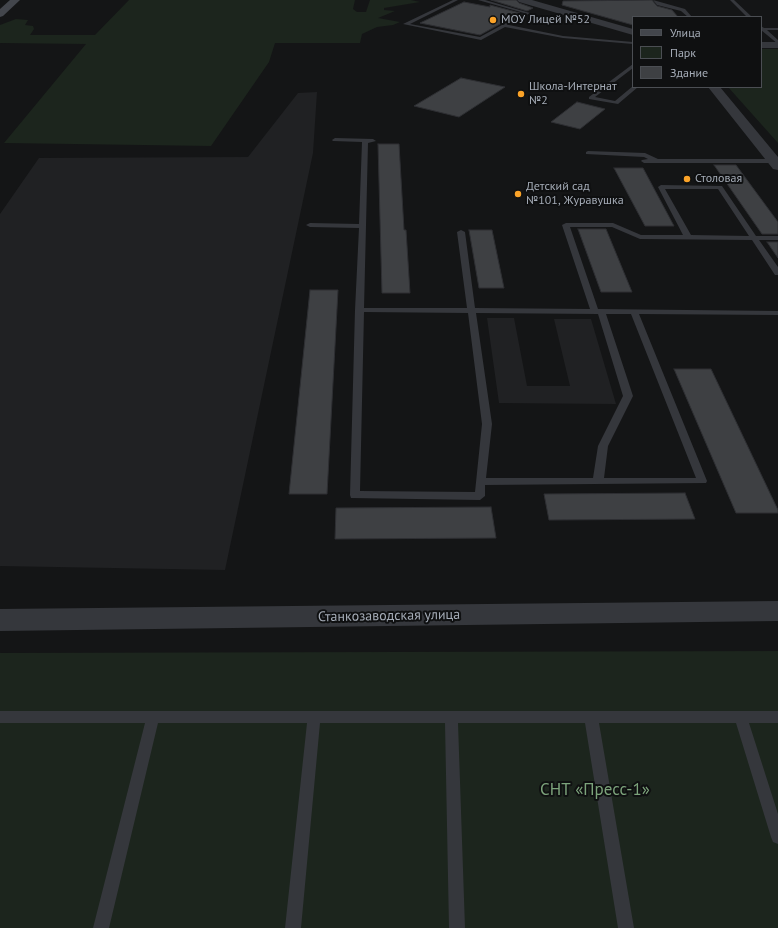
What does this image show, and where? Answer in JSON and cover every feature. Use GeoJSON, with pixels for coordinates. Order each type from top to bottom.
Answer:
{"type":"FeatureCollection","features":[{"type":"Feature","properties":{"kind":"main road"},"geometry":{"type":"LineString","coordinates":[[0,14],[15,0]]}},
{"type":"Feature","properties":{"kind":"street"},"geometry":{"type":"LineString","coordinates":[[522,0],[632,32]]}},
{"type":"Feature","properties":{"kind":"street"},"geometry":{"type":"LineString","coordinates":[[762,45],[778,44]]}},
{"type":"Feature","properties":{"kind":"street"},"geometry":{"type":"LineString","coordinates":[[715,88],[776,163]]}},
{"type":"Feature","properties":{"kind":"street","name":"Станкозаводская улица"},"geometry":{"type":"LineString","coordinates":[[0,620],[778,611]]}},
{"type":"Feature","properties":{"kind":"lane"},"geometry":{"type":"LineString","coordinates":[[456,0],[405,24],[481,39],[528,13],[480,0]]}},
{"type":"Feature","properties":{"kind":"lane"},"geometry":{"type":"LineString","coordinates":[[655,0],[659,4],[683,10],[689,16]]}},
{"type":"Feature","properties":{"kind":"lane"},"geometry":{"type":"LineString","coordinates":[[732,0],[749,16]]}},
{"type":"Feature","properties":{"kind":"lane"},"geometry":{"type":"LineString","coordinates":[[505,26],[563,37],[632,43]]}},
{"type":"Feature","properties":{"kind":"lane"},"geometry":{"type":"LineString","coordinates":[[762,28],[778,29]]}},
{"type":"Feature","properties":{"kind":"lane"},"geometry":{"type":"LineString","coordinates":[[762,28],[778,44]]}},
{"type":"Feature","properties":{"kind":"lane"},"geometry":{"type":"LineString","coordinates":[[632,67],[591,98],[616,103],[634,88]]}},
{"type":"Feature","properties":{"kind":"lane"},"geometry":{"type":"LineString","coordinates":[[334,140],[373,140]]}},
{"type":"Feature","properties":{"kind":"lane"},"geometry":{"type":"LineString","coordinates":[[365,141],[359,310],[356,495],[480,496],[480,482],[487,424],[461,232]]}},
{"type":"Feature","properties":{"kind":"lane"},"geometry":{"type":"LineString","coordinates":[[588,153],[645,155],[659,161]]}},
{"type":"Feature","properties":{"kind":"lane"},"geometry":{"type":"LineString","coordinates":[[644,161],[776,163]]}},
{"type":"Feature","properties":{"kind":"lane"},"geometry":{"type":"LineString","coordinates":[[688,237],[661,188],[720,187],[778,273]]}},
{"type":"Feature","properties":{"kind":"lane"},"geometry":{"type":"LineString","coordinates":[[310,225],[362,226]]}},
{"type":"Feature","properties":{"kind":"lane"},"geometry":{"type":"LineString","coordinates":[[598,482],[603,446],[628,396],[566,225],[613,225],[640,237],[778,238]]}},
{"type":"Feature","properties":{"kind":"lane"},"geometry":{"type":"LineString","coordinates":[[359,310],[775,313],[778,322]]}},
{"type":"Feature","properties":{"kind":"lane"},"geometry":{"type":"LineString","coordinates":[[480,482],[702,481],[634,311]]}},
{"type":"Feature","properties":{"kind":"lane"},"geometry":{"type":"LineString","coordinates":[[0,718],[778,716]]}},
{"type":"Feature","properties":{"kind":"lane"},"geometry":{"type":"LineString","coordinates":[[101,928],[153,717]]}},
{"type":"Feature","properties":{"kind":"lane"},"geometry":{"type":"LineString","coordinates":[[292,928],[314,717]]}},
{"type":"Feature","properties":{"kind":"lane"},"geometry":{"type":"LineString","coordinates":[[451,717],[457,928]]}},
{"type":"Feature","properties":{"kind":"lane"},"geometry":{"type":"LineString","coordinates":[[591,717],[626,928]]}},
{"type":"Feature","properties":{"kind":"lane"},"geometry":{"type":"LineString","coordinates":[[742,717],[778,836]]}},
{"type":"Feature","properties":{"kind":"shaded area"},"geometry":{"type":"Polygon","coordinates":[[[317,92],[313,153],[225,570],[0,566],[0,214],[39,158],[248,157],[298,93],[317,92]]]}},
{"type":"Feature","properties":{"kind":"shaded area"},"geometry":{"type":"Polygon","coordinates":[[[487,318],[514,318],[527,386],[570,386],[554,319],[591,319],[616,404],[499,403],[487,318]]]}},
{"type":"Feature","properties":{"kind":"green space"},"geometry":{"type":"Polygon","coordinates":[[[129,0],[355,0],[353,9],[357,12],[366,12],[370,0],[411,0],[420,2],[384,8],[384,10],[395,11],[378,18],[400,22],[393,25],[377,27],[362,34],[360,43],[275,43],[269,62],[211,146],[4,143],[86,44],[0,43],[0,25],[16,19],[28,20],[25,25],[33,26],[34,29],[30,35],[95,35],[129,0]]]}},
{"type":"Feature","properties":{"kind":"green space"},"geometry":{"type":"Polygon","coordinates":[[[762,49],[778,49],[778,143],[729,88],[762,88],[762,49]]]}},
{"type":"Feature","properties":{"kind":"green space","name":"СНТ «Пресс-1»"},"geometry":{"type":"Polygon","coordinates":[[[778,651],[778,928],[0,928],[0,653],[778,651]]]}},
{"type":"Feature","properties":{"kind":"building"},"geometry":{"type":"Polygon","coordinates":[[[491,0],[516,0],[519,3],[533,8],[527,11],[491,0]]]}},
{"type":"Feature","properties":{"kind":"building"},"geometry":{"type":"Polygon","coordinates":[[[652,0],[657,6],[672,10],[677,16],[632,16],[632,25],[562,5],[563,1],[652,0]]]}},
{"type":"Feature","properties":{"kind":"building"},"geometry":{"type":"Polygon","coordinates":[[[464,2],[490,7],[490,5],[520,13],[480,35],[420,23],[464,2]]]}},
{"type":"Feature","properties":{"kind":"building"},"geometry":{"type":"Polygon","coordinates":[[[461,78],[505,87],[459,117],[414,106],[461,78]]]}},
{"type":"Feature","properties":{"kind":"building"},"geometry":{"type":"Polygon","coordinates":[[[577,102],[605,109],[580,129],[551,122],[577,102]]]}},
{"type":"Feature","properties":{"kind":"building"},"geometry":{"type":"Polygon","coordinates":[[[378,144],[399,144],[404,230],[406,230],[410,293],[382,293],[378,144]]]}},
{"type":"Feature","properties":{"kind":"building"},"geometry":{"type":"Polygon","coordinates":[[[714,165],[736,165],[778,222],[778,234],[762,234],[714,165]]]}},
{"type":"Feature","properties":{"kind":"building"},"geometry":{"type":"Polygon","coordinates":[[[614,168],[643,168],[674,226],[645,226],[614,168]]]}},
{"type":"Feature","properties":{"kind":"building"},"geometry":{"type":"Polygon","coordinates":[[[578,229],[606,229],[632,292],[601,292],[578,229]]]}},
{"type":"Feature","properties":{"kind":"building"},"geometry":{"type":"Polygon","coordinates":[[[469,230],[492,230],[504,288],[479,288],[469,230]]]}},
{"type":"Feature","properties":{"kind":"building"},"geometry":{"type":"Polygon","coordinates":[[[767,242],[778,242],[778,258],[767,242]]]}},
{"type":"Feature","properties":{"kind":"building"},"geometry":{"type":"Polygon","coordinates":[[[310,290],[338,290],[327,494],[289,494],[310,290]]]}},
{"type":"Feature","properties":{"kind":"building"},"geometry":{"type":"Polygon","coordinates":[[[674,369],[711,369],[778,510],[778,513],[736,513],[674,369]]]}},
{"type":"Feature","properties":{"kind":"building"},"geometry":{"type":"Polygon","coordinates":[[[685,493],[695,519],[549,520],[544,494],[685,493]]]}},
{"type":"Feature","properties":{"kind":"building"},"geometry":{"type":"Polygon","coordinates":[[[491,507],[496,538],[335,539],[336,508],[491,507]]]}},
{"type":"Feature","properties":{"kind":"place","name":"МОУ Лицей №52"},"geometry":{"type":"Point","coordinates":[493,20]}},
{"type":"Feature","properties":{"kind":"place","name":"Школа-Интернат №2"},"geometry":{"type":"Point","coordinates":[521,94]}},
{"type":"Feature","properties":{"kind":"place","name":"Столовая"},"geometry":{"type":"Point","coordinates":[687,179]}},
{"type":"Feature","properties":{"kind":"place","name":"Детский сад №101, Журавушка"},"geometry":{"type":"Point","coordinates":[518,194]}}]}
